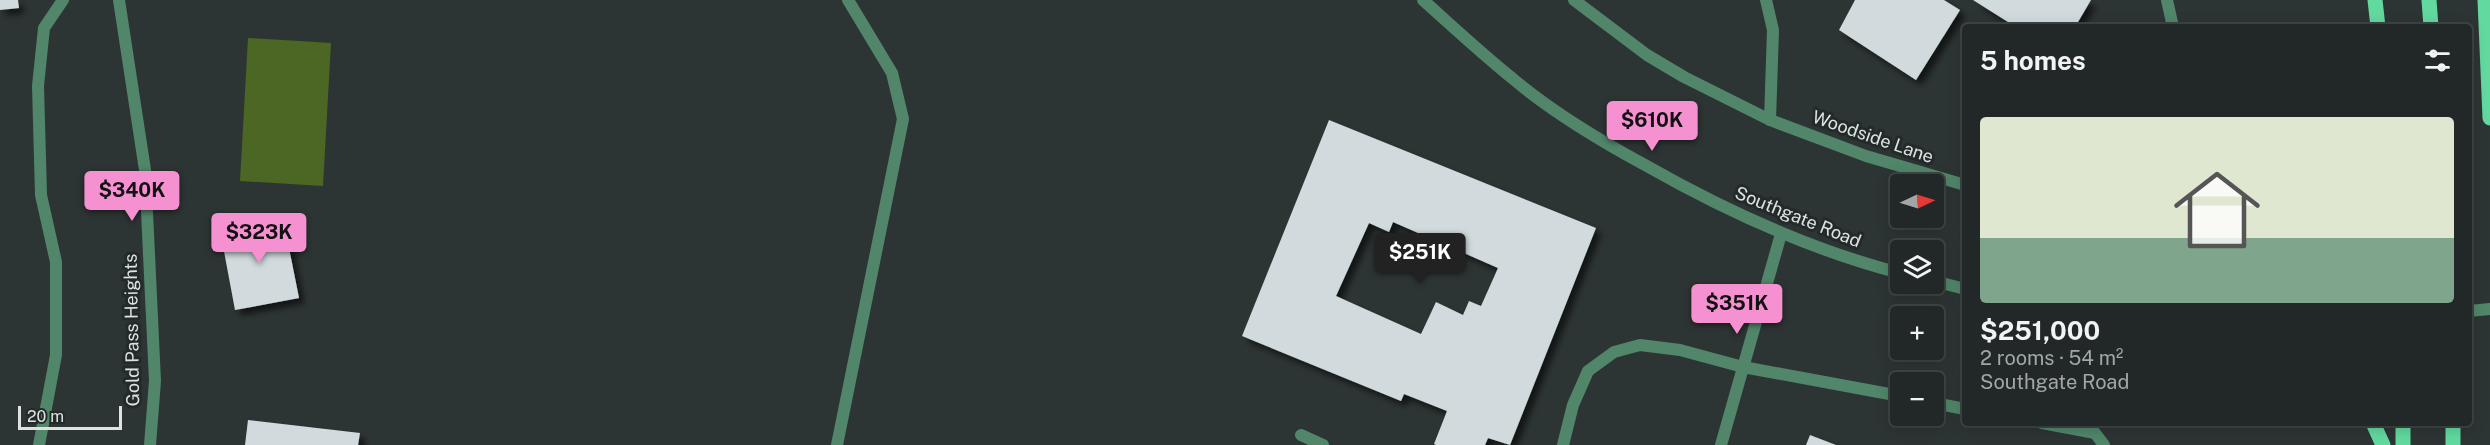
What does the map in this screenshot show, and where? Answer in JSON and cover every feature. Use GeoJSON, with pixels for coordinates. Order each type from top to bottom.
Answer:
{"type":"FeatureCollection","features":[{"type":"Feature","properties":{"kind":"main road"},"geometry":{"type":"LineString","coordinates":[[2375,0],[2378,24]]}},
{"type":"Feature","properties":{"kind":"main road"},"geometry":{"type":"LineString","coordinates":[[2429,0],[2431,24]]}},
{"type":"Feature","properties":{"kind":"main road"},"geometry":{"type":"LineString","coordinates":[[2487,12],[2490,118]]}},
{"type":"Feature","properties":{"kind":"main road"},"geometry":{"type":"LineString","coordinates":[[2374,426],[2383,445]]}},
{"type":"Feature","properties":{"kind":"main road"},"geometry":{"type":"LineString","coordinates":[[2403,426],[2403,445]]}},
{"type":"Feature","properties":{"kind":"main road"},"geometry":{"type":"LineString","coordinates":[[2453,426],[2453,445]]}},
{"type":"Feature","properties":{"kind":"street"},"geometry":{"type":"LineString","coordinates":[[39,445],[56,355],[56,262],[41,195],[38,86],[44,28],[63,0]]}},
{"type":"Feature","properties":{"kind":"street","name":"Gold Pass Heights"},"geometry":{"type":"LineString","coordinates":[[119,0],[145,170],[155,381],[150,445]]}},
{"type":"Feature","properties":{"kind":"street"},"geometry":{"type":"LineString","coordinates":[[837,445],[903,119],[892,73],[848,0]]}},
{"type":"Feature","properties":{"kind":"street","name":"Southgate Road"},"geometry":{"type":"LineString","coordinates":[[1423,0],[1513,80],[1598,139],[1722,206],[1781,234],[1890,270]]}},
{"type":"Feature","properties":{"kind":"street","name":"Woodside Lane"},"geometry":{"type":"LineString","coordinates":[[1574,0],[1647,55],[1684,77],[1770,120],[1866,156],[1962,184]]}},
{"type":"Feature","properties":{"kind":"street"},"geometry":{"type":"LineString","coordinates":[[1766,0],[1773,30],[1770,120]]}},
{"type":"Feature","properties":{"kind":"street"},"geometry":{"type":"LineString","coordinates":[[2167,0],[2172,24]]}},
{"type":"Feature","properties":{"kind":"street"},"geometry":{"type":"LineString","coordinates":[[1721,445],[1781,234]]}},
{"type":"Feature","properties":{"kind":"street"},"geometry":{"type":"LineString","coordinates":[[1944,284],[1962,288]]}},
{"type":"Feature","properties":{"kind":"street"},"geometry":{"type":"LineString","coordinates":[[2472,311],[2490,309]]}},
{"type":"Feature","properties":{"kind":"street"},"geometry":{"type":"LineString","coordinates":[[1563,445],[1573,405],[1587,371],[1614,352],[1640,345],[1680,350],[1743,367],[1890,394]]}},
{"type":"Feature","properties":{"kind":"street"},"geometry":{"type":"LineString","coordinates":[[1944,405],[1962,408]]}},
{"type":"Feature","properties":{"kind":"street"},"geometry":{"type":"LineString","coordinates":[[2058,426],[2095,433],[2104,445]]}},
{"type":"Feature","properties":{"kind":"street"},"geometry":{"type":"LineString","coordinates":[[1301,435],[1323,445]]}},
{"type":"Feature","properties":{"kind":"green space"},"geometry":{"type":"Polygon","coordinates":[[[248,38],[331,43],[323,186],[240,181],[248,38]]]}},
{"type":"Feature","properties":{"kind":"building"},"geometry":{"type":"Polygon","coordinates":[[[0,0],[18,0],[19,8],[0,10],[0,0]]]}},
{"type":"Feature","properties":{"kind":"building"},"geometry":{"type":"Polygon","coordinates":[[[1855,0],[1944,0],[1960,10],[1916,80],[1839,30],[1855,0]]]}},
{"type":"Feature","properties":{"kind":"building"},"geometry":{"type":"Polygon","coordinates":[[[1973,0],[2091,0],[2077,24],[2011,24],[1973,0]]]}},
{"type":"Feature","properties":{"kind":"building"},"geometry":{"type":"Polygon","coordinates":[[[1329,120],[1596,228],[1510,445],[1488,438],[1485,445],[1436,445],[1434,444],[1447,411],[1404,394],[1401,401],[1242,336],[1329,120]],[[1393,222],[1389,232],[1369,223],[1336,296],[1421,334],[1436,302],[1463,315],[1469,301],[1481,306],[1498,268],[1393,222]]]}},
{"type":"Feature","properties":{"kind":"building"},"geometry":{"type":"Polygon","coordinates":[[[283,218],[299,298],[235,310],[220,230],[283,218]]]}},
{"type":"Feature","properties":{"kind":"building"},"geometry":{"type":"Polygon","coordinates":[[[248,420],[360,433],[358,445],[245,445],[248,420]]]}},
{"type":"Feature","properties":{"kind":"building"},"geometry":{"type":"Polygon","coordinates":[[[1810,435],[1836,445],[1806,445],[1810,435]]]}}]}
